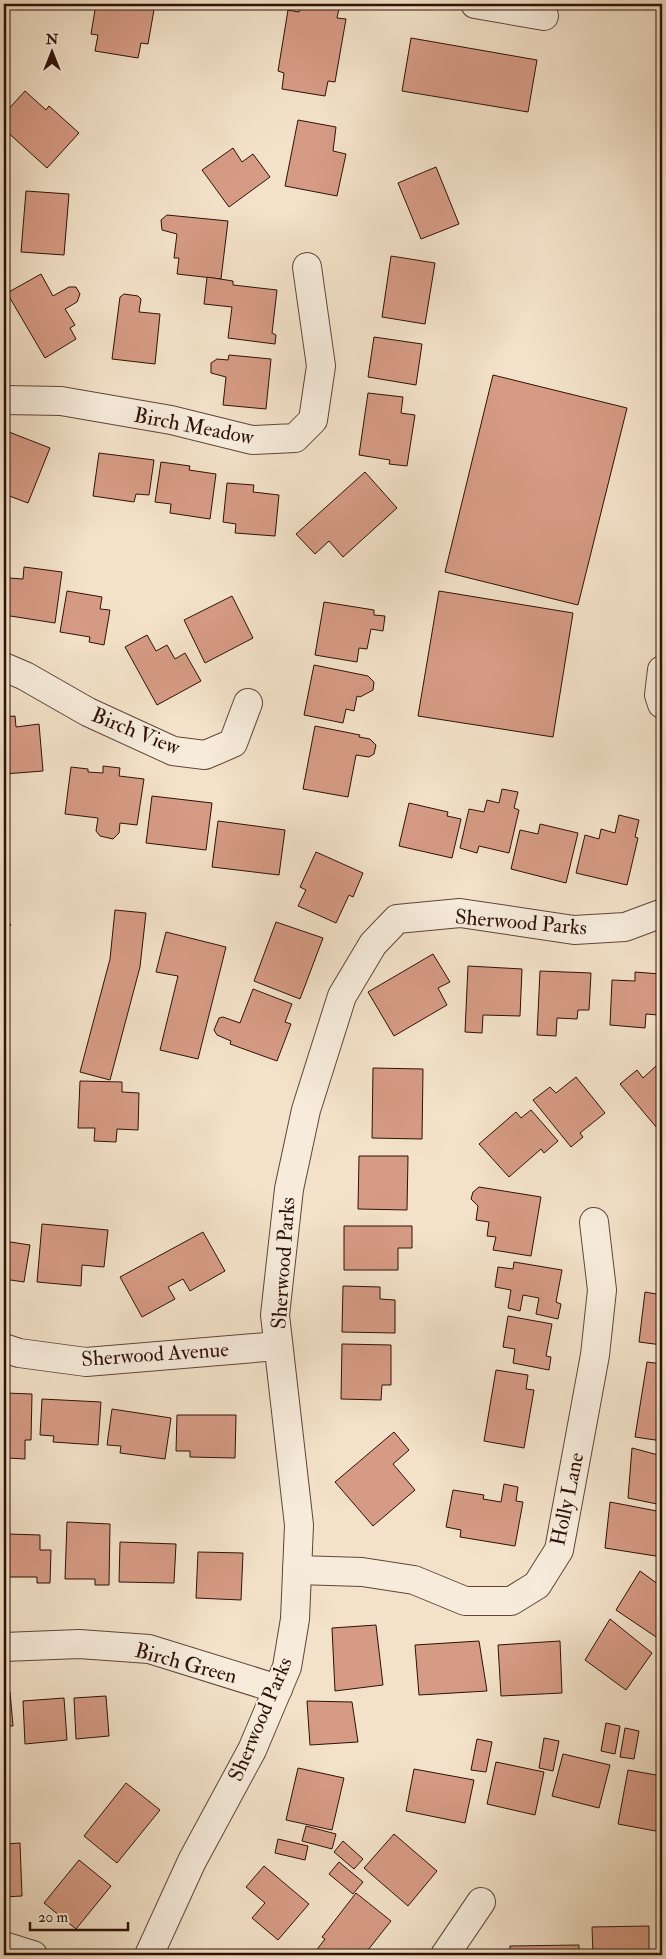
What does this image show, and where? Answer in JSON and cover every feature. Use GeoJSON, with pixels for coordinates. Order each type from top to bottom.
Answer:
{"type":"FeatureCollection","features":[{"type":"Feature","properties":{"kind":"street"},"geometry":{"type":"LineString","coordinates":[[475,4],[544,16]]}},
{"type":"Feature","properties":{"kind":"street","name":"Birch Meadow"},"geometry":{"type":"LineString","coordinates":[[4,400],[61,401],[171,420],[252,440],[295,438],[313,420],[321,366],[307,267]]}},
{"type":"Feature","properties":{"kind":"street","name":"Birch View"},"geometry":{"type":"LineString","coordinates":[[4,667],[25,676],[88,712],[173,751],[205,755],[232,744],[248,703]]}},
{"type":"Feature","properties":{"kind":"street"},"geometry":{"type":"LineString","coordinates":[[662,670],[659,695],[662,704]]}},
{"type":"Feature","properties":{"kind":"street","name":"Sherwood Parks"},"geometry":{"type":"LineString","coordinates":[[149,1955],[192,1861],[252,1750],[287,1667],[295,1619],[299,1525],[275,1316],[288,1190],[306,1110],[342,996],[373,944],[398,919],[460,914],[574,930],[625,926],[660,914]]}},
{"type":"Feature","properties":{"kind":"street","name":"Holly Lane"},"geometry":{"type":"LineString","coordinates":[[297,1570],[362,1572],[414,1580],[466,1601],[511,1601],[537,1585],[559,1550],[595,1355],[602,1290],[594,1222]]}},
{"type":"Feature","properties":{"kind":"street","name":"Sherwood Avenue"},"geometry":{"type":"LineString","coordinates":[[4,1348],[20,1353],[86,1362],[278,1346]]}},
{"type":"Feature","properties":{"kind":"street","name":"Birch Green"},"geometry":{"type":"LineString","coordinates":[[4,1647],[79,1644],[148,1649],[278,1689]]}},
{"type":"Feature","properties":{"kind":"street"},"geometry":{"type":"LineString","coordinates":[[445,1955],[482,1902]]}},
{"type":"Feature","properties":{"kind":"street"},"geometry":{"type":"LineString","coordinates":[[4,1946],[33,1955]]}},
{"type":"Feature","properties":{"kind":"building"},"geometry":{"type":"Polygon","coordinates":[[[4,4],[23,4],[22,10],[4,6],[4,4]]]}},
{"type":"Feature","properties":{"kind":"building"},"geometry":{"type":"Polygon","coordinates":[[[96,4],[155,4],[148,44],[141,43],[138,58],[95,51],[98,35],[91,34],[96,4]]]}},
{"type":"Feature","properties":{"kind":"building"},"geometry":{"type":"Polygon","coordinates":[[[300,4],[340,4],[337,18],[346,19],[335,82],[328,81],[325,96],[282,89],[284,73],[278,71],[288,10],[299,12],[300,4]]]}},
{"type":"Feature","properties":{"kind":"building"},"geometry":{"type":"Polygon","coordinates":[[[411,38],[537,60],[528,112],[402,91],[411,38]]]}},
{"type":"Feature","properties":{"kind":"building"},"geometry":{"type":"Polygon","coordinates":[[[25,91],[46,110],[49,106],[79,133],[47,168],[4,129],[4,114],[25,91]]]}},
{"type":"Feature","properties":{"kind":"building"},"geometry":{"type":"Polygon","coordinates":[[[298,120],[336,127],[333,151],[346,154],[337,196],[285,186],[298,120]]]}},
{"type":"Feature","properties":{"kind":"building"},"geometry":{"type":"Polygon","coordinates":[[[233,148],[242,162],[253,154],[270,177],[229,207],[202,170],[233,148]]]}},
{"type":"Feature","properties":{"kind":"building"},"geometry":{"type":"Polygon","coordinates":[[[436,167],[459,224],[421,239],[398,183],[436,167]]]}},
{"type":"Feature","properties":{"kind":"building"},"geometry":{"type":"Polygon","coordinates":[[[26,191],[69,194],[64,255],[21,252],[26,191]]]}},
{"type":"Feature","properties":{"kind":"building"},"geometry":{"type":"Polygon","coordinates":[[[167,215],[228,221],[221,279],[177,274],[179,258],[174,258],[177,234],[162,230],[161,220],[167,215]]]}},
{"type":"Feature","properties":{"kind":"building"},"geometry":{"type":"Polygon","coordinates":[[[391,256],[435,263],[425,324],[382,317],[391,256]]]}},
{"type":"Feature","properties":{"kind":"building"},"geometry":{"type":"Polygon","coordinates":[[[41,274],[53,296],[69,287],[76,287],[80,294],[77,302],[65,309],[75,325],[70,328],[76,339],[45,358],[7,293],[41,274]]]}},
{"type":"Feature","properties":{"kind":"building"},"geometry":{"type":"Polygon","coordinates":[[[207,277],[233,281],[233,285],[277,290],[272,333],[276,335],[275,344],[228,338],[232,307],[204,304],[207,277]]]}},
{"type":"Feature","properties":{"kind":"building"},"geometry":{"type":"Polygon","coordinates":[[[124,294],[138,296],[141,299],[139,312],[160,314],[155,364],[112,359],[120,297],[124,294]]]}},
{"type":"Feature","properties":{"kind":"building"},"geometry":{"type":"Polygon","coordinates":[[[374,337],[422,344],[416,385],[368,377],[374,337]]]}},
{"type":"Feature","properties":{"kind":"building"},"geometry":{"type":"Polygon","coordinates":[[[229,355],[271,359],[266,409],[223,405],[226,377],[211,373],[211,363],[217,359],[228,360],[229,355]]]}},
{"type":"Feature","properties":{"kind":"building"},"geometry":{"type":"Polygon","coordinates":[[[493,375],[627,408],[578,605],[445,572],[493,375]]]}},
{"type":"Feature","properties":{"kind":"building"},"geometry":{"type":"Polygon","coordinates":[[[368,393],[403,397],[401,413],[415,415],[407,466],[389,464],[390,460],[359,455],[368,393]]]}},
{"type":"Feature","properties":{"kind":"building"},"geometry":{"type":"Polygon","coordinates":[[[9,432],[50,448],[28,503],[4,494],[4,444],[9,432]]]}},
{"type":"Feature","properties":{"kind":"building"},"geometry":{"type":"Polygon","coordinates":[[[99,453],[154,460],[149,495],[136,494],[134,502],[93,496],[99,453]]]}},
{"type":"Feature","properties":{"kind":"building"},"geometry":{"type":"Polygon","coordinates":[[[161,462],[190,466],[189,470],[216,474],[210,519],[170,513],[171,504],[155,502],[161,462]]]}},
{"type":"Feature","properties":{"kind":"building"},"geometry":{"type":"Polygon","coordinates":[[[365,472],[397,508],[343,557],[329,541],[315,554],[296,534],[365,472]]]}},
{"type":"Feature","properties":{"kind":"building"},"geometry":{"type":"Polygon","coordinates":[[[227,483],[254,485],[253,492],[279,495],[275,536],[235,533],[236,524],[223,522],[227,483]]]}},
{"type":"Feature","properties":{"kind":"building"},"geometry":{"type":"Polygon","coordinates":[[[24,567],[62,572],[55,623],[4,615],[9,578],[23,579],[24,567]]]}},
{"type":"Feature","properties":{"kind":"building"},"geometry":{"type":"Polygon","coordinates":[[[67,591],[102,597],[100,609],[110,610],[104,645],[89,642],[90,637],[60,632],[67,591]]]}},
{"type":"Feature","properties":{"kind":"building"},"geometry":{"type":"Polygon","coordinates":[[[439,591],[573,613],[553,737],[418,716],[439,591]]]}},
{"type":"Feature","properties":{"kind":"building"},"geometry":{"type":"Polygon","coordinates":[[[232,596],[253,638],[205,663],[184,620],[232,596]]]}},
{"type":"Feature","properties":{"kind":"building"},"geometry":{"type":"Polygon","coordinates":[[[324,602],[374,610],[374,615],[385,616],[383,631],[371,629],[367,649],[359,648],[357,662],[315,655],[324,602]]]}},
{"type":"Feature","properties":{"kind":"building"},"geometry":{"type":"Polygon","coordinates":[[[147,635],[156,651],[167,645],[175,659],[185,653],[201,681],[157,705],[125,647],[147,635]]]}},
{"type":"Feature","properties":{"kind":"building"},"geometry":{"type":"Polygon","coordinates":[[[314,665],[368,676],[374,682],[373,690],[360,697],[357,696],[354,711],[346,709],[343,723],[304,715],[314,665]]]}},
{"type":"Feature","properties":{"kind":"building"},"geometry":{"type":"Polygon","coordinates":[[[15,716],[16,727],[39,724],[43,771],[4,774],[4,717],[15,716]]]}},
{"type":"Feature","properties":{"kind":"building"},"geometry":{"type":"Polygon","coordinates":[[[315,726],[360,735],[359,737],[370,739],[376,745],[374,754],[369,757],[356,755],[348,797],[303,789],[315,726]]]}},
{"type":"Feature","properties":{"kind":"building"},"geometry":{"type":"Polygon","coordinates":[[[103,766],[120,768],[119,776],[144,779],[137,825],[120,823],[119,833],[113,839],[100,836],[96,831],[98,818],[65,814],[71,767],[88,769],[88,772],[103,773],[103,766]]]}},
{"type":"Feature","properties":{"kind":"building"},"geometry":{"type":"Polygon","coordinates":[[[502,789],[518,792],[514,808],[519,810],[509,853],[479,846],[477,853],[460,848],[469,809],[484,812],[487,800],[499,803],[502,789]]]}},
{"type":"Feature","properties":{"kind":"building"},"geometry":{"type":"Polygon","coordinates":[[[152,796],[212,803],[206,850],[146,843],[152,796]]]}},
{"type":"Feature","properties":{"kind":"building"},"geometry":{"type":"Polygon","coordinates":[[[409,803],[448,812],[447,816],[461,819],[452,858],[399,846],[409,803]]]}},
{"type":"Feature","properties":{"kind":"building"},"geometry":{"type":"Polygon","coordinates":[[[619,815],[639,820],[635,837],[638,838],[627,885],[576,873],[585,835],[599,839],[601,829],[615,833],[619,815]]]}},
{"type":"Feature","properties":{"kind":"building"},"geometry":{"type":"Polygon","coordinates":[[[218,821],[285,830],[279,875],[212,867],[218,821]]]}},
{"type":"Feature","properties":{"kind":"building"},"geometry":{"type":"Polygon","coordinates":[[[540,824],[578,833],[566,883],[511,869],[520,830],[538,834],[540,824]]]}},
{"type":"Feature","properties":{"kind":"building"},"geometry":{"type":"Polygon","coordinates":[[[316,852],[363,873],[353,897],[349,895],[336,923],[298,906],[306,890],[300,887],[316,852]]]}},
{"type":"Feature","properties":{"kind":"building"},"geometry":{"type":"Polygon","coordinates":[[[115,910],[146,913],[140,967],[110,1080],[80,1072],[110,959],[115,910]]]}},
{"type":"Feature","properties":{"kind":"building"},"geometry":{"type":"Polygon","coordinates":[[[4,916],[11,925],[4,930],[4,916]]]}},
{"type":"Feature","properties":{"kind":"building"},"geometry":{"type":"Polygon","coordinates":[[[276,922],[323,938],[300,999],[254,981],[276,922]]]}},
{"type":"Feature","properties":{"kind":"building"},"geometry":{"type":"Polygon","coordinates":[[[166,932],[226,947],[198,1059],[160,1050],[178,976],[156,972],[166,932]]]}},
{"type":"Feature","properties":{"kind":"building"},"geometry":{"type":"Polygon","coordinates":[[[433,954],[450,982],[438,988],[447,1005],[394,1036],[368,992],[433,954]]]}},
{"type":"Feature","properties":{"kind":"building"},"geometry":{"type":"Polygon","coordinates":[[[468,966],[522,969],[520,1016],[483,1015],[482,1033],[465,1032],[468,966]]]}},
{"type":"Feature","properties":{"kind":"building"},"geometry":{"type":"Polygon","coordinates":[[[540,971],[591,973],[589,1010],[578,1010],[577,1019],[557,1018],[556,1036],[537,1035],[540,971]]]}},
{"type":"Feature","properties":{"kind":"building"},"geometry":{"type":"Polygon","coordinates":[[[635,972],[660,974],[658,1015],[646,1014],[645,1028],[610,1025],[612,980],[635,981],[635,972]]]}},
{"type":"Feature","properties":{"kind":"building"},"geometry":{"type":"Polygon","coordinates":[[[253,989],[292,1004],[285,1022],[291,1024],[277,1061],[230,1044],[231,1041],[217,1035],[214,1030],[219,1018],[223,1017],[240,1023],[253,989]]]}},
{"type":"Feature","properties":{"kind":"building"},"geometry":{"type":"Polygon","coordinates":[[[656,1066],[662,1073],[662,1134],[620,1084],[637,1070],[643,1078],[656,1066]]]}},
{"type":"Feature","properties":{"kind":"building"},"geometry":{"type":"Polygon","coordinates":[[[373,1068],[423,1069],[422,1139],[372,1138],[373,1068]]]}},
{"type":"Feature","properties":{"kind":"building"},"geometry":{"type":"Polygon","coordinates":[[[576,1077],[605,1113],[580,1133],[583,1137],[571,1147],[533,1100],[550,1087],[556,1093],[576,1077]]]}},
{"type":"Feature","properties":{"kind":"building"},"geometry":{"type":"Polygon","coordinates":[[[80,1081],[122,1082],[122,1092],[139,1093],[138,1130],[117,1129],[116,1142],[94,1141],[95,1128],[78,1128],[80,1081]]]}},
{"type":"Feature","properties":{"kind":"building"},"geometry":{"type":"Polygon","coordinates":[[[531,1110],[558,1141],[544,1153],[541,1149],[509,1177],[479,1144],[516,1112],[521,1118],[531,1110]]]}},
{"type":"Feature","properties":{"kind":"building"},"geometry":{"type":"Polygon","coordinates":[[[359,1156],[408,1156],[407,1210],[358,1209],[359,1156]]]}},
{"type":"Feature","properties":{"kind":"building"},"geometry":{"type":"Polygon","coordinates":[[[479,1187],[541,1197],[531,1256],[493,1250],[496,1237],[487,1236],[489,1222],[476,1220],[478,1206],[471,1199],[473,1192],[479,1187]]]}},
{"type":"Feature","properties":{"kind":"building"},"geometry":{"type":"Polygon","coordinates":[[[42,1224],[108,1230],[104,1267],[82,1265],[81,1286],[37,1282],[42,1224]]]}},
{"type":"Feature","properties":{"kind":"building"},"geometry":{"type":"Polygon","coordinates":[[[344,1226],[412,1226],[412,1248],[398,1248],[398,1270],[344,1270],[344,1226]]]}},
{"type":"Feature","properties":{"kind":"building"},"geometry":{"type":"Polygon","coordinates":[[[203,1232],[225,1271],[190,1291],[183,1279],[168,1287],[175,1299],[142,1317],[120,1277],[203,1232]]]}},
{"type":"Feature","properties":{"kind":"building"},"geometry":{"type":"Polygon","coordinates":[[[4,1241],[30,1245],[24,1282],[4,1279],[4,1241]]]}},
{"type":"Feature","properties":{"kind":"building"},"geometry":{"type":"Polygon","coordinates":[[[514,1262],[562,1270],[556,1302],[561,1304],[558,1319],[536,1314],[539,1298],[523,1295],[520,1311],[508,1308],[511,1290],[495,1287],[498,1267],[513,1269],[514,1262]]]}},
{"type":"Feature","properties":{"kind":"building"},"geometry":{"type":"Polygon","coordinates":[[[343,1286],[380,1287],[380,1299],[395,1300],[395,1333],[342,1332],[343,1286]]]}},
{"type":"Feature","properties":{"kind":"building"},"geometry":{"type":"Polygon","coordinates":[[[645,1292],[662,1295],[662,1345],[639,1342],[645,1292]]]}},
{"type":"Feature","properties":{"kind":"building"},"geometry":{"type":"Polygon","coordinates":[[[508,1316],[552,1324],[546,1356],[551,1357],[549,1370],[513,1363],[515,1349],[503,1347],[508,1316]]]}},
{"type":"Feature","properties":{"kind":"building"},"geometry":{"type":"Polygon","coordinates":[[[342,1344],[391,1345],[391,1385],[382,1385],[381,1400],[341,1399],[342,1344]]]}},
{"type":"Feature","properties":{"kind":"building"},"geometry":{"type":"Polygon","coordinates":[[[647,1362],[662,1364],[662,1441],[635,1437],[647,1362]]]}},
{"type":"Feature","properties":{"kind":"building"},"geometry":{"type":"Polygon","coordinates":[[[496,1370],[528,1375],[526,1389],[534,1390],[524,1448],[484,1441],[496,1370]]]}},
{"type":"Feature","properties":{"kind":"building"},"geometry":{"type":"Polygon","coordinates":[[[4,1393],[32,1394],[31,1440],[25,1440],[25,1459],[8,1458],[8,1440],[4,1440],[4,1393]]]}},
{"type":"Feature","properties":{"kind":"building"},"geometry":{"type":"Polygon","coordinates":[[[42,1399],[101,1402],[98,1445],[53,1442],[54,1436],[40,1435],[42,1399]]]}},
{"type":"Feature","properties":{"kind":"building"},"geometry":{"type":"Polygon","coordinates":[[[112,1409],[171,1418],[165,1459],[120,1453],[121,1446],[107,1445],[112,1409]]]}},
{"type":"Feature","properties":{"kind":"building"},"geometry":{"type":"Polygon","coordinates":[[[177,1415],[236,1415],[235,1458],[190,1457],[190,1451],[176,1451],[177,1415]]]}},
{"type":"Feature","properties":{"kind":"building"},"geometry":{"type":"Polygon","coordinates":[[[394,1432],[409,1450],[393,1464],[415,1490],[373,1526],[335,1482],[394,1432]]]}},
{"type":"Feature","properties":{"kind":"building"},"geometry":{"type":"Polygon","coordinates":[[[632,1448],[662,1456],[662,1505],[628,1498],[632,1448]]]}},
{"type":"Feature","properties":{"kind":"building"},"geometry":{"type":"Polygon","coordinates":[[[504,1484],[518,1487],[516,1501],[523,1502],[515,1546],[460,1537],[461,1530],[446,1527],[453,1490],[484,1495],[483,1499],[501,1502],[504,1484]]]}},
{"type":"Feature","properties":{"kind":"building"},"geometry":{"type":"Polygon","coordinates":[[[610,1502],[662,1512],[662,1557],[605,1548],[610,1502]]]}},
{"type":"Feature","properties":{"kind":"building"},"geometry":{"type":"Polygon","coordinates":[[[67,1522],[110,1524],[109,1585],[95,1585],[95,1579],[65,1579],[67,1522]]]}},
{"type":"Feature","properties":{"kind":"building"},"geometry":{"type":"Polygon","coordinates":[[[8,1534],[40,1535],[40,1550],[51,1550],[50,1583],[37,1583],[37,1577],[7,1577],[8,1534]]]}},
{"type":"Feature","properties":{"kind":"building"},"geometry":{"type":"Polygon","coordinates":[[[120,1542],[176,1544],[174,1583],[119,1582],[120,1542]]]}},
{"type":"Feature","properties":{"kind":"building"},"geometry":{"type":"Polygon","coordinates":[[[198,1552],[243,1553],[241,1600],[196,1598],[198,1552]]]}},
{"type":"Feature","properties":{"kind":"building"},"geometry":{"type":"Polygon","coordinates":[[[640,1571],[662,1587],[662,1636],[659,1639],[616,1610],[640,1571]]]}},
{"type":"Feature","properties":{"kind":"building"},"geometry":{"type":"Polygon","coordinates":[[[610,1619],[652,1653],[626,1690],[585,1660],[610,1619]]]}},
{"type":"Feature","properties":{"kind":"building"},"geometry":{"type":"Polygon","coordinates":[[[376,1625],[383,1685],[335,1691],[332,1628],[376,1625]]]}},
{"type":"Feature","properties":{"kind":"building"},"geometry":{"type":"Polygon","coordinates":[[[479,1641],[487,1691],[419,1695],[415,1645],[479,1641]]]}},
{"type":"Feature","properties":{"kind":"building"},"geometry":{"type":"Polygon","coordinates":[[[560,1641],[562,1693],[501,1696],[498,1645],[560,1641]]]}},
{"type":"Feature","properties":{"kind":"building"},"geometry":{"type":"Polygon","coordinates":[[[10,1692],[13,1726],[4,1726],[4,1693],[10,1692]]]}},
{"type":"Feature","properties":{"kind":"building"},"geometry":{"type":"Polygon","coordinates":[[[106,1696],[109,1736],[76,1739],[74,1698],[106,1696]]]}},
{"type":"Feature","properties":{"kind":"building"},"geometry":{"type":"Polygon","coordinates":[[[64,1698],[67,1740],[25,1744],[23,1701],[64,1698]]]}},
{"type":"Feature","properties":{"kind":"building"},"geometry":{"type":"Polygon","coordinates":[[[307,1701],[352,1702],[358,1742],[310,1745],[307,1701]]]}},
{"type":"Feature","properties":{"kind":"building"},"geometry":{"type":"Polygon","coordinates":[[[606,1723],[620,1726],[615,1754],[601,1751],[606,1723]]]}},
{"type":"Feature","properties":{"kind":"building"},"geometry":{"type":"Polygon","coordinates":[[[625,1728],[639,1731],[634,1759],[620,1757],[625,1728]]]}},
{"type":"Feature","properties":{"kind":"building"},"geometry":{"type":"Polygon","coordinates":[[[544,1738],[559,1741],[553,1771],[539,1768],[544,1738]]]}},
{"type":"Feature","properties":{"kind":"building"},"geometry":{"type":"Polygon","coordinates":[[[477,1739],[492,1742],[486,1772],[471,1770],[477,1739]]]}},
{"type":"Feature","properties":{"kind":"building"},"geometry":{"type":"Polygon","coordinates":[[[563,1754],[610,1765],[599,1808],[552,1796],[563,1754]]]}},
{"type":"Feature","properties":{"kind":"building"},"geometry":{"type":"Polygon","coordinates":[[[496,1762],[544,1772],[535,1815],[487,1804],[496,1762]]]}},
{"type":"Feature","properties":{"kind":"building"},"geometry":{"type":"Polygon","coordinates":[[[298,1768],[344,1778],[332,1830],[286,1820],[298,1768]]]}},
{"type":"Feature","properties":{"kind":"building"},"geometry":{"type":"Polygon","coordinates":[[[414,1769],[474,1780],[465,1823],[406,1811],[414,1769]]]}},
{"type":"Feature","properties":{"kind":"building"},"geometry":{"type":"Polygon","coordinates":[[[628,1770],[662,1776],[661,1832],[618,1824],[628,1770]]]}},
{"type":"Feature","properties":{"kind":"building"},"geometry":{"type":"Polygon","coordinates":[[[126,1783],[160,1810],[117,1863],[84,1836],[126,1783]]]}},
{"type":"Feature","properties":{"kind":"building"},"geometry":{"type":"Polygon","coordinates":[[[306,1826],[336,1834],[332,1849],[302,1841],[306,1826]]]}},
{"type":"Feature","properties":{"kind":"building"},"geometry":{"type":"Polygon","coordinates":[[[394,1834],[437,1871],[408,1906],[364,1868],[394,1834]]]}},
{"type":"Feature","properties":{"kind":"building"},"geometry":{"type":"Polygon","coordinates":[[[278,1839],[308,1846],[305,1860],[275,1853],[278,1839]]]}},
{"type":"Feature","properties":{"kind":"building"},"geometry":{"type":"Polygon","coordinates":[[[343,1841],[363,1859],[354,1869],[334,1852],[343,1841]]]}},
{"type":"Feature","properties":{"kind":"building"},"geometry":{"type":"Polygon","coordinates":[[[20,1843],[22,1896],[4,1897],[4,1844],[20,1843]]]}},
{"type":"Feature","properties":{"kind":"building"},"geometry":{"type":"Polygon","coordinates":[[[79,1860],[111,1886],[76,1929],[44,1903],[79,1860]]]}},
{"type":"Feature","properties":{"kind":"building"},"geometry":{"type":"Polygon","coordinates":[[[339,1862],[363,1882],[353,1894],[329,1874],[339,1862]]]}},
{"type":"Feature","properties":{"kind":"building"},"geometry":{"type":"Polygon","coordinates":[[[264,1866],[309,1904],[278,1940],[252,1918],[265,1903],[246,1887],[264,1866]]]}},
{"type":"Feature","properties":{"kind":"building"},"geometry":{"type":"Polygon","coordinates":[[[356,1893],[391,1921],[364,1955],[348,1955],[341,1950],[337,1955],[319,1955],[315,1952],[325,1939],[322,1937],[356,1893]]]}},
{"type":"Feature","properties":{"kind":"building"},"geometry":{"type":"Polygon","coordinates":[[[649,1926],[649,1955],[593,1955],[592,1927],[649,1926]]]}},
{"type":"Feature","properties":{"kind":"building"},"geometry":{"type":"Polygon","coordinates":[[[579,1945],[579,1955],[510,1955],[510,1946],[579,1945]]]}}]}
